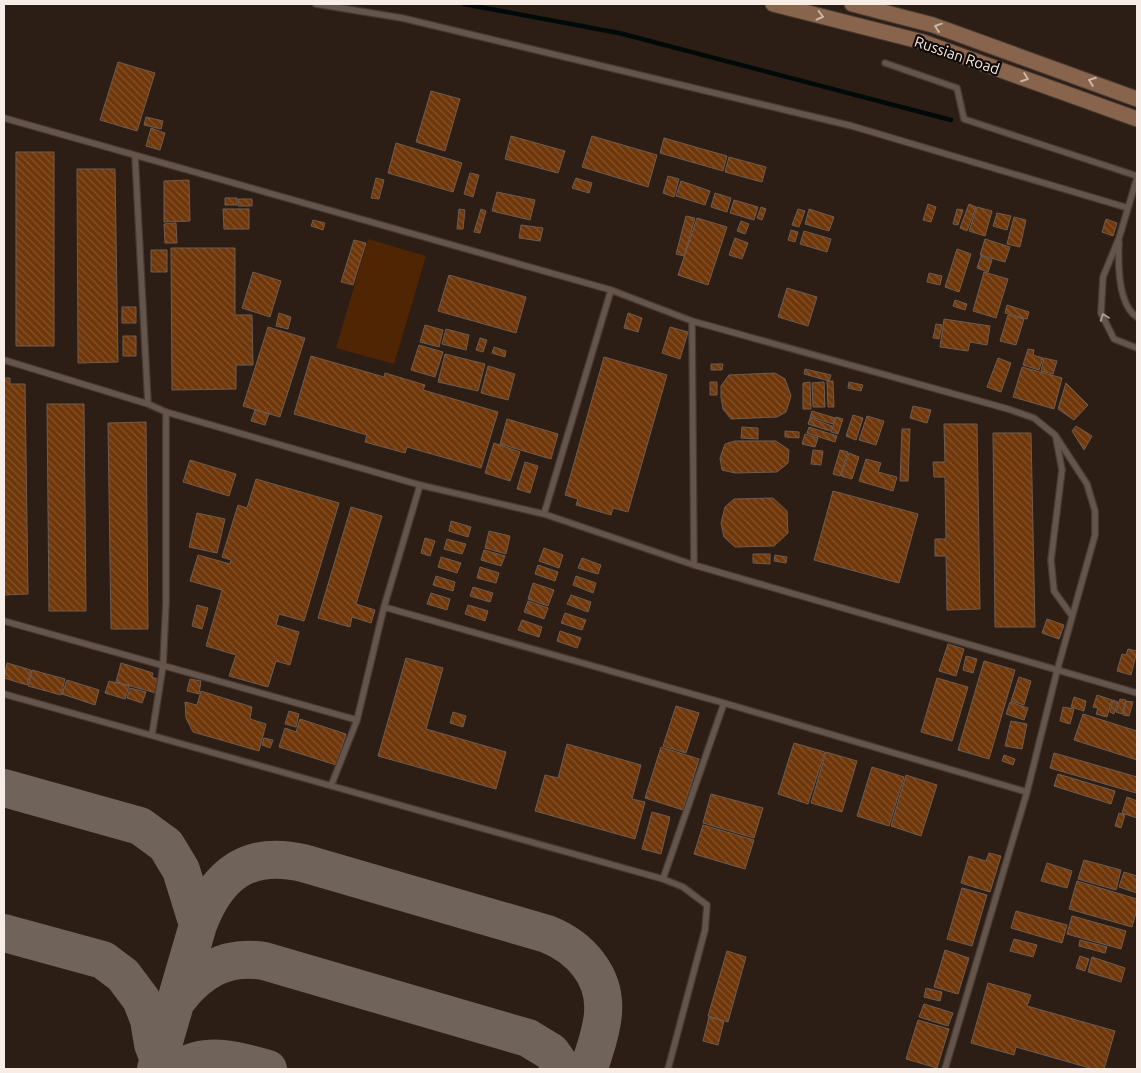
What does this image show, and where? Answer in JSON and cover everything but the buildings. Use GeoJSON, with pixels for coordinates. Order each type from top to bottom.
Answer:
{"type":"FeatureCollection","features":[{"type":"Feature","properties":{"kind":"main road","name":"Russian Road"},"geometry":{"type":"LineString","coordinates":[[772,4],[922,42],[1137,119]]}},
{"type":"Feature","properties":{"kind":"main road","name":"Russian Road"},"geometry":{"type":"LineString","coordinates":[[852,4],[932,25],[1137,99]]}},
{"type":"Feature","properties":{"kind":"lane"},"geometry":{"type":"LineString","coordinates":[[316,4],[402,18],[852,126],[1128,208]]}},
{"type":"Feature","properties":{"kind":"lane"},"geometry":{"type":"LineString","coordinates":[[885,63],[957,88],[964,119],[1137,177],[1119,238],[1103,277],[1101,313],[1114,338],[1137,348]]}},
{"type":"Feature","properties":{"kind":"lane"},"geometry":{"type":"LineString","coordinates":[[4,118],[611,290],[692,321],[1008,409],[1034,418],[1055,435],[1087,484],[1096,511],[1095,534],[1057,671],[1027,792],[945,1069]]}},
{"type":"Feature","properties":{"kind":"lane"},"geometry":{"type":"LineString","coordinates":[[135,156],[148,404]]}},
{"type":"Feature","properties":{"kind":"lane"},"geometry":{"type":"LineString","coordinates":[[1119,238],[1118,262],[1121,288],[1133,314],[1137,317]]}},
{"type":"Feature","properties":{"kind":"lane"},"geometry":{"type":"LineString","coordinates":[[544,514],[611,290]]}},
{"type":"Feature","properties":{"kind":"lane"},"geometry":{"type":"LineString","coordinates":[[692,321],[694,566]]}},
{"type":"Feature","properties":{"kind":"lane"},"geometry":{"type":"LineString","coordinates":[[4,360],[148,404],[166,412],[420,485],[544,514],[694,566],[1137,693]]}},
{"type":"Feature","properties":{"kind":"lane"},"geometry":{"type":"LineString","coordinates":[[152,735],[163,666],[166,602],[166,412]]}},
{"type":"Feature","properties":{"kind":"lane"},"geometry":{"type":"LineString","coordinates":[[1055,435],[1062,470],[1051,560],[1054,591],[1072,616]]}},
{"type":"Feature","properties":{"kind":"lane"},"geometry":{"type":"LineString","coordinates":[[332,786],[356,720],[384,607],[420,485]]}},
{"type":"Feature","properties":{"kind":"lane"},"geometry":{"type":"LineString","coordinates":[[384,607],[724,703],[1027,792]]}},
{"type":"Feature","properties":{"kind":"lane"},"geometry":{"type":"LineString","coordinates":[[4,620],[356,720]]}},
{"type":"Feature","properties":{"kind":"lane"},"geometry":{"type":"LineString","coordinates":[[4,694],[663,879],[683,887],[708,905],[705,930],[668,1069]]}},
{"type":"Feature","properties":{"kind":"lane"},"geometry":{"type":"LineString","coordinates":[[663,879],[724,703]]}},
{"type":"Feature","properties":{"kind":"shaded area"},"geometry":{"type":"Polygon","coordinates":[[[368,239],[426,256],[394,364],[336,348],[368,239]]]}},
{"type":"Feature","properties":{"kind":"waterway"},"geometry":{"type":"LineString","coordinates":[[464,4],[619,33],[951,120]]}},
{"type":"Feature","properties":{"kind":"taxiway"},"geometry":{"type":"LineString","coordinates":[[4,788],[140,826],[166,845],[181,870],[198,925],[156,1069]]}},
{"type":"Feature","properties":{"kind":"taxiway"},"geometry":{"type":"LineString","coordinates":[[198,925],[215,892],[237,870],[266,860],[283,860],[303,863],[547,934],[580,955],[595,975],[600,987],[603,1013],[589,1069]]}},
{"type":"Feature","properties":{"kind":"taxiway"},"geometry":{"type":"LineString","coordinates":[[4,933],[103,960],[123,975],[141,999],[149,1020],[153,1044],[159,1060]]}},
{"type":"Feature","properties":{"kind":"taxiway"},"geometry":{"type":"LineString","coordinates":[[178,999],[196,980],[215,967],[238,960],[264,961],[528,1038],[551,1052],[563,1069]]}},
{"type":"Feature","properties":{"kind":"taxiway"},"geometry":{"type":"LineString","coordinates":[[178,1069],[189,1063],[211,1059],[234,1060],[268,1069]]}}]}
